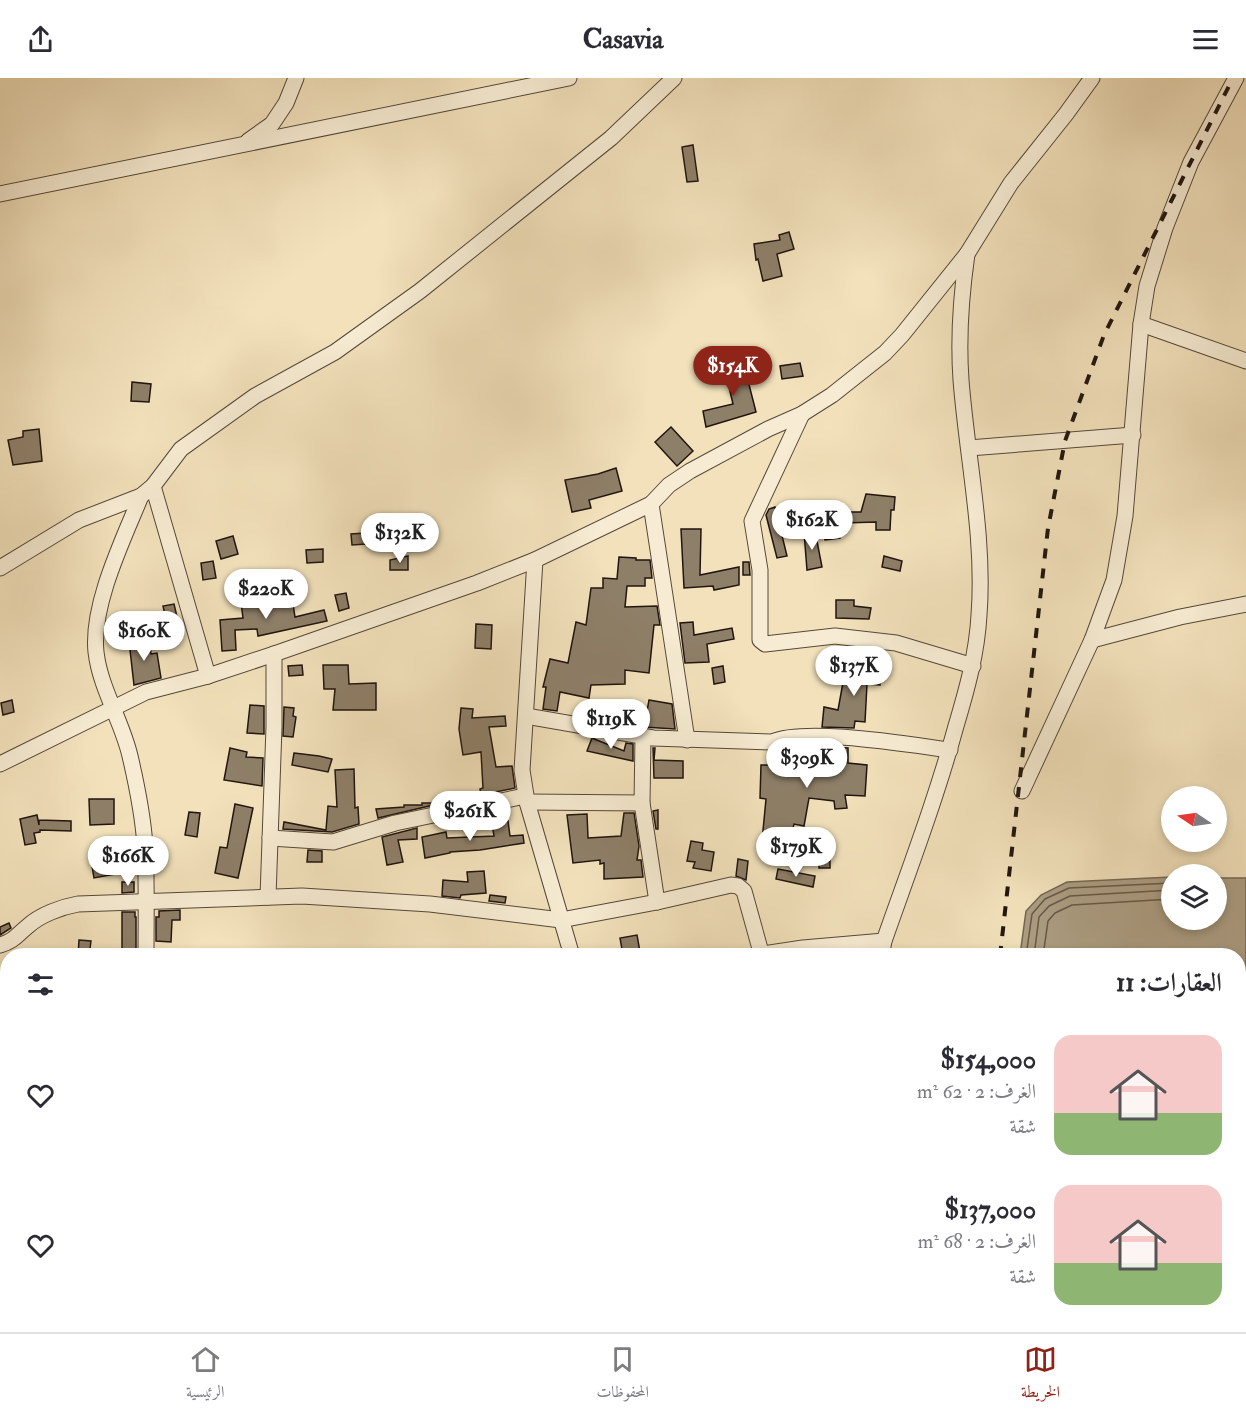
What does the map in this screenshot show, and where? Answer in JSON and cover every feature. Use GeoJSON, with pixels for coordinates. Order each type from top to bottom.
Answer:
{"type":"FeatureCollection","features":[{"type":"Feature","properties":{"kind":"street"},"geometry":{"type":"LineString","coordinates":[[244,144],[272,124],[286,103],[296,78]]}},
{"type":"Feature","properties":{"kind":"street"},"geometry":{"type":"LineString","coordinates":[[0,194],[569,78]]}},
{"type":"Feature","properties":{"kind":"street"},"geometry":{"type":"LineString","coordinates":[[0,568],[79,520],[141,496],[153,486],[181,449],[255,396],[335,352],[420,291],[611,138],[674,78]]}},
{"type":"Feature","properties":{"kind":"street"},"geometry":{"type":"LineString","coordinates":[[0,764],[146,692],[208,676],[274,654],[477,583],[535,560],[651,504],[669,485],[690,471],[768,429],[802,414],[832,395],[885,353],[967,254],[1011,183],[1092,78]]}},
{"type":"Feature","properties":{"kind":"street"},"geometry":{"type":"LineString","coordinates":[[1022,791],[1092,640],[1114,580],[1125,516],[1142,324],[1150,274],[1191,162],[1236,78]]}},
{"type":"Feature","properties":{"kind":"street"},"geometry":{"type":"LineString","coordinates":[[803,948],[883,948],[950,750],[973,666],[980,615],[980,572],[961,380],[960,324],[967,254]]}},
{"type":"Feature","properties":{"kind":"street"},"geometry":{"type":"LineString","coordinates":[[1142,324],[1246,361]]}},
{"type":"Feature","properties":{"kind":"street"},"geometry":{"type":"LineString","coordinates":[[802,414],[752,520],[760,570],[760,639],[765,645],[835,636],[896,643],[973,666]]}},
{"type":"Feature","properties":{"kind":"street"},"geometry":{"type":"LineString","coordinates":[[969,448],[1133,435]]}},
{"type":"Feature","properties":{"kind":"street"},"geometry":{"type":"LineString","coordinates":[[153,486],[208,676]]}},
{"type":"Feature","properties":{"kind":"street"},"geometry":{"type":"LineString","coordinates":[[141,496],[108,578],[98,618],[96,651],[102,679],[115,708],[129,753],[140,804],[145,847],[146,948]]}},
{"type":"Feature","properties":{"kind":"street"},"geometry":{"type":"LineString","coordinates":[[651,504],[687,740]]}},
{"type":"Feature","properties":{"kind":"street"},"geometry":{"type":"LineString","coordinates":[[535,560],[522,770],[526,799],[569,948]]}},
{"type":"Feature","properties":{"kind":"street"},"geometry":{"type":"LineString","coordinates":[[1092,640],[1180,616],[1246,604]]}},
{"type":"Feature","properties":{"kind":"street"},"geometry":{"type":"LineString","coordinates":[[268,897],[274,654]]}},
{"type":"Feature","properties":{"kind":"street"},"geometry":{"type":"LineString","coordinates":[[526,716],[643,736],[687,740],[772,742],[780,738],[823,737],[950,750]]}},
{"type":"Feature","properties":{"kind":"street"},"geometry":{"type":"LineString","coordinates":[[643,736],[642,803],[657,902]]}},
{"type":"Feature","properties":{"kind":"street"},"geometry":{"type":"LineString","coordinates":[[270,838],[333,843],[395,823],[526,799],[642,803]]}},
{"type":"Feature","properties":{"kind":"street"},"geometry":{"type":"LineString","coordinates":[[0,945],[11,942],[33,922],[66,906],[146,901],[323,897],[419,904],[561,921],[731,885],[738,886],[744,891],[760,948]]}},
{"type":"Feature","properties":{"kind":"water"},"geometry":{"type":"Polygon","coordinates":[[[1161,877],[1161,930],[1227,930],[1227,878],[1246,878],[1246,948],[1021,948],[1026,911],[1041,895],[1067,882],[1161,877]]]}},
{"type":"Feature","properties":{"kind":"building"},"geometry":{"type":"Polygon","coordinates":[[[693,145],[698,181],[687,182],[682,147],[693,145]]]}},
{"type":"Feature","properties":{"kind":"building"},"geometry":{"type":"Polygon","coordinates":[[[789,232],[794,249],[777,254],[782,276],[763,281],[758,259],[756,260],[754,244],[780,240],[779,235],[789,232]]]}},
{"type":"Feature","properties":{"kind":"building"},"geometry":{"type":"Polygon","coordinates":[[[743,361],[756,412],[706,427],[703,411],[733,404],[724,366],[743,361]]]}},
{"type":"Feature","properties":{"kind":"building"},"geometry":{"type":"Polygon","coordinates":[[[800,363],[803,376],[782,379],[780,366],[800,363]]]}},
{"type":"Feature","properties":{"kind":"building"},"geometry":{"type":"Polygon","coordinates":[[[132,382],[151,384],[149,402],[131,401],[132,382]]]}},
{"type":"Feature","properties":{"kind":"building"},"geometry":{"type":"Polygon","coordinates":[[[671,427],[693,451],[677,466],[655,442],[671,427]]]}},
{"type":"Feature","properties":{"kind":"building"},"geometry":{"type":"Polygon","coordinates":[[[39,429],[42,461],[13,465],[8,440],[23,437],[23,431],[39,429]]]}},
{"type":"Feature","properties":{"kind":"building"},"geometry":{"type":"Polygon","coordinates":[[[616,468],[622,491],[589,500],[591,508],[572,512],[565,480],[616,468]]]}},
{"type":"Feature","properties":{"kind":"building"},"geometry":{"type":"Polygon","coordinates":[[[866,494],[895,497],[894,510],[891,510],[890,530],[876,530],[876,522],[844,523],[844,512],[861,512],[866,494]]]}},
{"type":"Feature","properties":{"kind":"building"},"geometry":{"type":"Polygon","coordinates":[[[775,507],[787,556],[777,558],[766,515],[769,509],[775,507]]]}},
{"type":"Feature","properties":{"kind":"building"},"geometry":{"type":"Polygon","coordinates":[[[839,521],[840,538],[825,540],[823,522],[839,521]]]}},
{"type":"Feature","properties":{"kind":"building"},"geometry":{"type":"Polygon","coordinates":[[[681,529],[701,529],[700,575],[739,567],[739,585],[714,590],[713,586],[684,588],[681,529]]]}},
{"type":"Feature","properties":{"kind":"building"},"geometry":{"type":"Polygon","coordinates":[[[815,531],[822,567],[807,570],[804,532],[815,531]]]}},
{"type":"Feature","properties":{"kind":"building"},"geometry":{"type":"Polygon","coordinates":[[[365,533],[366,544],[352,545],[351,534],[365,533]]]}},
{"type":"Feature","properties":{"kind":"building"},"geometry":{"type":"Polygon","coordinates":[[[233,536],[238,554],[221,559],[216,541],[233,536]]]}},
{"type":"Feature","properties":{"kind":"building"},"geometry":{"type":"Polygon","coordinates":[[[323,549],[323,562],[307,563],[306,550],[323,549]]]}},
{"type":"Feature","properties":{"kind":"building"},"geometry":{"type":"Polygon","coordinates":[[[408,556],[408,570],[390,570],[390,560],[408,556]]]}},
{"type":"Feature","properties":{"kind":"building"},"geometry":{"type":"Polygon","coordinates":[[[884,556],[902,561],[900,571],[882,567],[884,556]]]}},
{"type":"Feature","properties":{"kind":"building"},"geometry":{"type":"Polygon","coordinates":[[[619,557],[650,560],[652,578],[645,578],[645,586],[627,586],[625,607],[657,606],[660,625],[654,625],[649,673],[625,670],[625,684],[591,685],[589,698],[560,692],[557,711],[543,709],[546,687],[543,687],[550,659],[568,663],[576,622],[586,625],[591,588],[603,588],[603,578],[617,579],[619,557]]]}},
{"type":"Feature","properties":{"kind":"building"},"geometry":{"type":"Polygon","coordinates":[[[213,561],[216,578],[203,580],[201,563],[213,561]]]}},
{"type":"Feature","properties":{"kind":"building"},"geometry":{"type":"Polygon","coordinates":[[[743,562],[749,562],[750,575],[743,575],[743,562]]]}},
{"type":"Feature","properties":{"kind":"building"},"geometry":{"type":"Polygon","coordinates":[[[346,593],[349,608],[339,611],[335,595],[346,593]]]}},
{"type":"Feature","properties":{"kind":"building"},"geometry":{"type":"Polygon","coordinates":[[[292,597],[295,617],[324,610],[327,621],[258,636],[257,629],[235,630],[236,650],[222,651],[220,620],[243,618],[241,602],[262,600],[263,602],[292,597]]]}},
{"type":"Feature","properties":{"kind":"building"},"geometry":{"type":"Polygon","coordinates":[[[836,600],[854,600],[854,606],[871,608],[869,619],[836,618],[836,600]]]}},
{"type":"Feature","properties":{"kind":"building"},"geometry":{"type":"Polygon","coordinates":[[[174,604],[178,621],[167,624],[163,606],[174,604]]]}},
{"type":"Feature","properties":{"kind":"building"},"geometry":{"type":"Polygon","coordinates":[[[693,622],[694,635],[732,628],[734,639],[707,644],[709,662],[685,663],[680,623],[693,622]]]}},
{"type":"Feature","properties":{"kind":"building"},"geometry":{"type":"Polygon","coordinates":[[[476,624],[492,625],[491,649],[475,648],[476,624]]]}},
{"type":"Feature","properties":{"kind":"building"},"geometry":{"type":"Polygon","coordinates":[[[149,639],[151,654],[157,653],[161,678],[134,685],[129,641],[149,639]]]}},
{"type":"Feature","properties":{"kind":"building"},"geometry":{"type":"Polygon","coordinates":[[[862,657],[880,657],[880,685],[867,684],[865,722],[855,721],[854,728],[822,727],[824,707],[838,710],[844,677],[862,681],[862,657]]]}},
{"type":"Feature","properties":{"kind":"building"},"geometry":{"type":"Polygon","coordinates":[[[302,665],[303,675],[289,676],[288,666],[302,665]]]}},
{"type":"Feature","properties":{"kind":"building"},"geometry":{"type":"Polygon","coordinates":[[[323,665],[348,665],[349,684],[376,683],[376,710],[333,710],[335,689],[324,689],[323,665]]]}},
{"type":"Feature","properties":{"kind":"building"},"geometry":{"type":"Polygon","coordinates":[[[723,666],[725,682],[714,684],[712,668],[723,666]]]}},
{"type":"Feature","properties":{"kind":"building"},"geometry":{"type":"Polygon","coordinates":[[[12,700],[14,712],[3,715],[1,703],[12,700]]]}},
{"type":"Feature","properties":{"kind":"building"},"geometry":{"type":"Polygon","coordinates":[[[649,700],[672,704],[675,729],[644,727],[649,700]]]}},
{"type":"Feature","properties":{"kind":"building"},"geometry":{"type":"Polygon","coordinates":[[[250,705],[264,706],[264,734],[247,733],[250,705]]]}},
{"type":"Feature","properties":{"kind":"building"},"geometry":{"type":"Polygon","coordinates":[[[284,707],[294,708],[293,716],[296,717],[293,737],[283,736],[284,707]]]}},
{"type":"Feature","properties":{"kind":"building"},"geometry":{"type":"Polygon","coordinates":[[[461,708],[473,709],[472,718],[505,716],[506,726],[489,727],[496,767],[512,766],[515,788],[481,795],[480,789],[483,788],[481,752],[463,755],[459,729],[461,708]]]}},
{"type":"Feature","properties":{"kind":"building"},"geometry":{"type":"Polygon","coordinates":[[[592,738],[624,751],[626,743],[633,744],[633,761],[587,751],[592,738]]]}},
{"type":"Feature","properties":{"kind":"building"},"geometry":{"type":"Polygon","coordinates":[[[810,746],[848,748],[848,763],[867,765],[865,796],[845,795],[847,808],[835,809],[834,801],[809,798],[804,826],[794,824],[788,847],[762,841],[766,799],[760,798],[761,765],[785,765],[786,760],[807,763],[810,746]]]}},
{"type":"Feature","properties":{"kind":"building"},"geometry":{"type":"Polygon","coordinates":[[[230,748],[247,752],[246,757],[263,758],[262,786],[224,780],[230,748]]]}},
{"type":"Feature","properties":{"kind":"building"},"geometry":{"type":"Polygon","coordinates":[[[653,748],[655,748],[654,760],[683,761],[683,778],[654,778],[653,748]]]}},
{"type":"Feature","properties":{"kind":"building"},"geometry":{"type":"Polygon","coordinates":[[[294,753],[332,759],[328,772],[292,765],[294,753]]]}},
{"type":"Feature","properties":{"kind":"building"},"geometry":{"type":"Polygon","coordinates":[[[354,769],[355,808],[358,807],[359,824],[332,832],[283,829],[284,822],[326,830],[328,806],[337,807],[335,770],[354,769]]]}},
{"type":"Feature","properties":{"kind":"building"},"geometry":{"type":"Polygon","coordinates":[[[89,799],[114,799],[114,824],[90,825],[89,799]]]}},
{"type":"Feature","properties":{"kind":"building"},"geometry":{"type":"Polygon","coordinates":[[[422,803],[442,803],[378,818],[376,809],[422,805],[422,803]]]}},
{"type":"Feature","properties":{"kind":"building"},"geometry":{"type":"Polygon","coordinates":[[[235,804],[253,808],[238,878],[215,873],[220,847],[227,848],[235,804]]]}},
{"type":"Feature","properties":{"kind":"building"},"geometry":{"type":"Polygon","coordinates":[[[658,810],[658,829],[656,829],[653,811],[658,810]]]}},
{"type":"Feature","properties":{"kind":"building"},"geometry":{"type":"Polygon","coordinates":[[[189,812],[200,813],[197,837],[185,835],[189,812]]]}},
{"type":"Feature","properties":{"kind":"building"},"geometry":{"type":"Polygon","coordinates":[[[624,813],[634,813],[639,846],[637,860],[641,860],[643,877],[604,879],[604,863],[600,864],[600,860],[573,863],[567,815],[587,814],[588,838],[621,836],[624,813]]]}},
{"type":"Feature","properties":{"kind":"building"},"geometry":{"type":"Polygon","coordinates":[[[37,815],[39,825],[39,820],[71,821],[71,831],[40,830],[34,833],[36,843],[25,845],[20,819],[37,815]]]}},
{"type":"Feature","properties":{"kind":"building"},"geometry":{"type":"Polygon","coordinates":[[[508,821],[510,836],[523,835],[524,843],[450,852],[425,858],[422,837],[446,832],[447,838],[494,836],[492,824],[508,821]]]}},
{"type":"Feature","properties":{"kind":"building"},"geometry":{"type":"Polygon","coordinates":[[[417,828],[417,839],[398,840],[403,862],[387,865],[382,837],[417,828]]]}},
{"type":"Feature","properties":{"kind":"building"},"geometry":{"type":"Polygon","coordinates":[[[691,841],[703,843],[702,850],[714,852],[711,871],[693,868],[695,862],[687,861],[691,841]]]}},
{"type":"Feature","properties":{"kind":"building"},"geometry":{"type":"Polygon","coordinates":[[[308,850],[322,851],[322,862],[307,862],[308,850]]]}},
{"type":"Feature","properties":{"kind":"building"},"geometry":{"type":"Polygon","coordinates":[[[819,855],[830,855],[830,868],[819,868],[819,855]]]}},
{"type":"Feature","properties":{"kind":"building"},"geometry":{"type":"Polygon","coordinates":[[[738,859],[748,861],[746,880],[736,876],[738,859]]]}},
{"type":"Feature","properties":{"kind":"building"},"geometry":{"type":"Polygon","coordinates":[[[91,860],[115,860],[116,874],[94,878],[91,860]]]}},
{"type":"Feature","properties":{"kind":"building"},"geometry":{"type":"Polygon","coordinates":[[[778,869],[815,876],[813,887],[776,879],[778,869]]]}},
{"type":"Feature","properties":{"kind":"building"},"geometry":{"type":"Polygon","coordinates":[[[484,871],[486,893],[461,895],[460,898],[442,896],[443,880],[468,882],[467,872],[484,871]]]}},
{"type":"Feature","properties":{"kind":"building"},"geometry":{"type":"Polygon","coordinates":[[[122,882],[134,882],[134,892],[122,893],[122,882]]]}},
{"type":"Feature","properties":{"kind":"building"},"geometry":{"type":"Polygon","coordinates":[[[490,895],[506,897],[505,903],[489,901],[490,895]]]}},
{"type":"Feature","properties":{"kind":"building"},"geometry":{"type":"Polygon","coordinates":[[[180,910],[180,920],[172,920],[171,942],[156,941],[156,917],[159,917],[159,911],[180,910]]]}},
{"type":"Feature","properties":{"kind":"building"},"geometry":{"type":"Polygon","coordinates":[[[122,912],[135,912],[136,948],[122,948],[122,912]]]}},
{"type":"Feature","properties":{"kind":"building"},"geometry":{"type":"Polygon","coordinates":[[[9,923],[11,928],[0,935],[0,927],[9,923]]]}},
{"type":"Feature","properties":{"kind":"building"},"geometry":{"type":"Polygon","coordinates":[[[637,935],[639,948],[622,948],[620,938],[637,935]]]}},
{"type":"Feature","properties":{"kind":"building"},"geometry":{"type":"Polygon","coordinates":[[[79,940],[91,941],[90,948],[78,948],[79,940]]]}},
{"type":"Feature","properties":{"kind":"railway"},"geometry":{"type":"LineString","coordinates":[[1001,948],[1048,528],[1065,441],[1104,335],[1233,78]]}}]}
